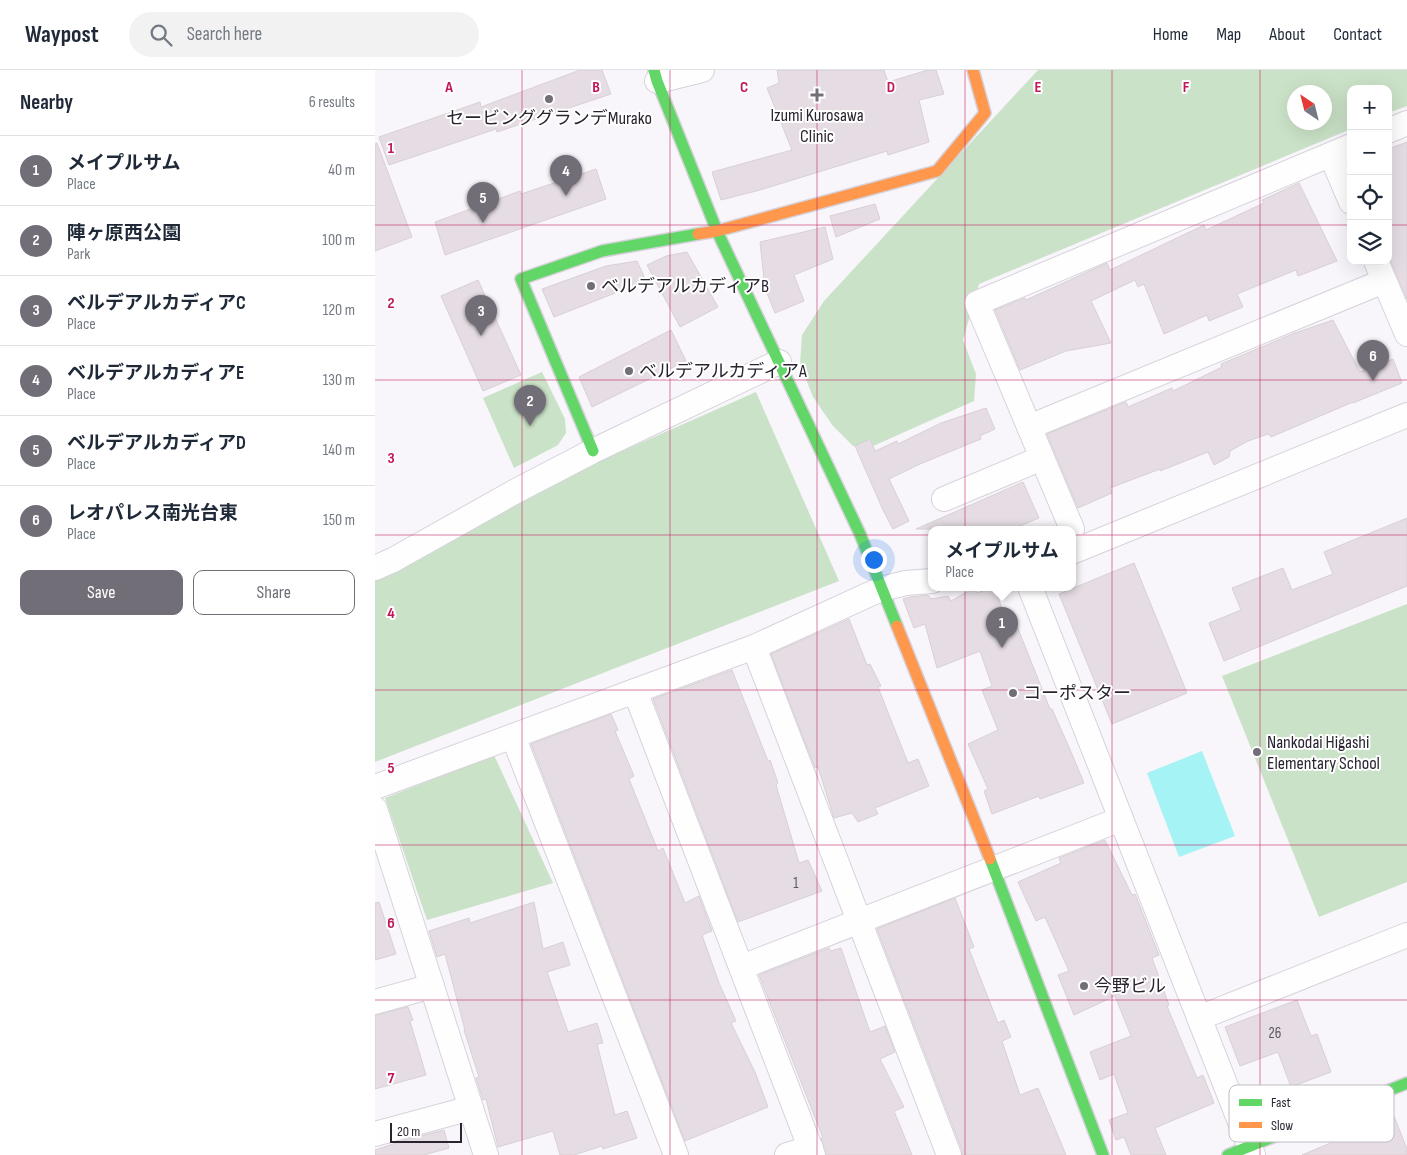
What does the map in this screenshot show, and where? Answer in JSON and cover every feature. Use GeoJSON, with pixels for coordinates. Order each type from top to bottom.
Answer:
{"type":"FeatureCollection","features":[{"type":"Feature","properties":{"kind":"street"},"geometry":{"type":"LineString","coordinates":[[702,70],[655,76],[717,230],[860,534],[994,869],[1103,1155]]}},
{"type":"Feature","properties":{"kind":"street"},"geometry":{"type":"LineString","coordinates":[[593,451],[521,279],[602,251],[717,230],[937,171],[985,113],[973,70]]}},
{"type":"Feature","properties":{"kind":"street"},"geometry":{"type":"LineString","coordinates":[[1390,130],[1407,123]]}},
{"type":"Feature","properties":{"kind":"street"},"geometry":{"type":"LineString","coordinates":[[1069,526],[977,303],[1341,151],[1347,182]]}},
{"type":"Feature","properties":{"kind":"street"},"geometry":{"type":"LineString","coordinates":[[1029,427],[1380,271],[1407,334]]}},
{"type":"Feature","properties":{"kind":"street"},"geometry":{"type":"LineString","coordinates":[[375,568],[593,451],[779,362]]}},
{"type":"Feature","properties":{"kind":"street"},"geometry":{"type":"LineString","coordinates":[[1076,539],[1407,415]]}},
{"type":"Feature","properties":{"kind":"street"},"geometry":{"type":"LineString","coordinates":[[944,499],[1042,458]]}},
{"type":"Feature","properties":{"kind":"street"},"geometry":{"type":"LineString","coordinates":[[375,787],[754,648],[881,589],[906,583],[928,581]]}},
{"type":"Feature","properties":{"kind":"street"},"geometry":{"type":"LineString","coordinates":[[1032,591],[1229,1094]]}},
{"type":"Feature","properties":{"kind":"street"},"geometry":{"type":"LineString","coordinates":[[754,648],[949,1155]]}},
{"type":"Feature","properties":{"kind":"street"},"geometry":{"type":"LineString","coordinates":[[635,691],[812,1152],[787,1155]]}},
{"type":"Feature","properties":{"kind":"street"},"geometry":{"type":"LineString","coordinates":[[513,736],[676,1155]]}},
{"type":"Feature","properties":{"kind":"street"},"geometry":{"type":"LineString","coordinates":[[375,809],[384,867],[432,986],[486,1155]]}},
{"type":"Feature","properties":{"kind":"street"},"geometry":{"type":"LineString","coordinates":[[741,968],[1121,819]]}},
{"type":"Feature","properties":{"kind":"street"},"geometry":{"type":"LineString","coordinates":[[1199,1018],[1407,935]]}},
{"type":"Feature","properties":{"kind":"street"},"geometry":{"type":"LineString","coordinates":[[375,1002],[432,986]]}},
{"type":"Feature","properties":{"kind":"street"},"geometry":{"type":"LineString","coordinates":[[1394,1089],[1407,1083]]}},
{"type":"Feature","properties":{"kind":"street"},"geometry":{"type":"LineString","coordinates":[[375,1134],[471,1108]]}},
{"type":"Feature","properties":{"kind":"street"},"geometry":{"type":"LineString","coordinates":[[1227,1155],[1251,1150],[1270,1142]]}},
{"type":"Feature","properties":{"kind":"green space"},"geometry":{"type":"Polygon","coordinates":[[[1038,70],[1407,70],[1407,106],[1392,112],[1392,85],[1347,85],[1347,131],[979,284],[963,340],[976,374],[974,401],[871,447],[853,446],[833,426],[813,397],[800,364],[802,335],[824,301],[1038,70]]]}},
{"type":"Feature","properties":{"kind":"green space"},"geometry":{"type":"Polygon","coordinates":[[[542,372],[565,419],[566,433],[558,445],[514,468],[483,398],[542,372]]]}},
{"type":"Feature","properties":{"kind":"green space"},"geometry":{"type":"Polygon","coordinates":[[[756,392],[839,581],[375,762],[375,575],[493,517],[604,459],[756,392]]]}},
{"type":"Feature","properties":{"kind":"green space"},"geometry":{"type":"Polygon","coordinates":[[[1407,604],[1407,882],[1319,917],[1222,676],[1407,604]]]}},
{"type":"Feature","properties":{"kind":"green space"},"geometry":{"type":"Polygon","coordinates":[[[494,755],[553,883],[427,920],[385,798],[494,755]]]}},
{"type":"Feature","properties":{"kind":"water"},"geometry":{"type":"Polygon","coordinates":[[[1202,751],[1235,836],[1179,857],[1147,773],[1202,751]]]}},
{"type":"Feature","properties":{"kind":"building"},"geometry":{"type":"Polygon","coordinates":[[[580,70],[602,70],[611,94],[497,132],[496,129],[389,165],[379,137],[480,102],[481,107],[580,70]]]}},
{"type":"Feature","properties":{"kind":"building"},"geometry":{"type":"Polygon","coordinates":[[[777,70],[884,70],[888,82],[928,70],[936,70],[944,94],[919,100],[929,142],[888,155],[887,151],[721,200],[712,172],[792,150],[767,88],[779,83],[777,70]]]}},
{"type":"Feature","properties":{"kind":"building"},"geometry":{"type":"Polygon","coordinates":[[[1407,142],[1407,299],[1392,264],[1392,148],[1407,142]]]}},
{"type":"Feature","properties":{"kind":"building"},"geometry":{"type":"Polygon","coordinates":[[[377,143],[412,237],[375,251],[375,144],[377,143]]]}},
{"type":"Feature","properties":{"kind":"building"},"geometry":{"type":"Polygon","coordinates":[[[596,169],[606,199],[445,255],[435,222],[520,191],[521,194],[596,169]]]}},
{"type":"Feature","properties":{"kind":"building"},"geometry":{"type":"Polygon","coordinates":[[[1299,183],[1337,261],[1298,276],[1296,270],[1237,294],[1243,307],[1209,321],[1207,315],[1164,334],[1144,284],[1138,287],[1135,280],[1091,301],[1111,343],[1066,351],[1020,370],[995,310],[1025,298],[1026,300],[1107,263],[1110,270],[1204,225],[1206,230],[1264,203],[1262,200],[1299,183]]]}},
{"type":"Feature","properties":{"kind":"building"},"geometry":{"type":"Polygon","coordinates":[[[875,204],[880,219],[836,237],[830,216],[875,204]]]}},
{"type":"Feature","properties":{"kind":"building"},"geometry":{"type":"Polygon","coordinates":[[[825,227],[833,259],[794,275],[804,301],[775,313],[765,288],[760,242],[825,227]]]}},
{"type":"Feature","properties":{"kind":"building"},"geometry":{"type":"Polygon","coordinates":[[[687,252],[718,307],[680,327],[647,265],[666,256],[687,252]]]}},
{"type":"Feature","properties":{"kind":"building","name":"ベルデアルカディアB"},"geometry":{"type":"Polygon","coordinates":[[[637,261],[646,281],[554,317],[542,289],[606,266],[637,261]]]}},
{"type":"Feature","properties":{"kind":"building"},"geometry":{"type":"Polygon","coordinates":[[[478,280],[521,375],[483,391],[441,296],[478,280]]]}},
{"type":"Feature","properties":{"kind":"building"},"geometry":{"type":"Polygon","coordinates":[[[1333,320],[1360,372],[1393,359],[1402,383],[1271,437],[1268,434],[1248,441],[1230,451],[1229,457],[1214,465],[1208,452],[1110,488],[1112,493],[1078,508],[1047,434],[1126,402],[1128,407],[1172,388],[1173,391],[1222,367],[1221,364],[1295,333],[1333,320]]]}},
{"type":"Feature","properties":{"kind":"building","name":"ベルデアルカディアA"},"geometry":{"type":"Polygon","coordinates":[[[671,330],[686,361],[592,407],[579,377],[671,330]]]}},
{"type":"Feature","properties":{"kind":"building"},"geometry":{"type":"Polygon","coordinates":[[[986,408],[995,429],[980,436],[981,439],[889,479],[909,521],[893,529],[855,446],[870,439],[875,451],[897,441],[898,444],[941,423],[986,408]]]}},
{"type":"Feature","properties":{"kind":"building"},"geometry":{"type":"Polygon","coordinates":[[[1023,482],[1039,518],[1020,526],[928,526],[928,529],[916,529],[1023,482]]]}},
{"type":"Feature","properties":{"kind":"building"},"geometry":{"type":"Polygon","coordinates":[[[1407,518],[1407,586],[1224,661],[1209,623],[1241,610],[1232,588],[1283,568],[1292,590],[1333,574],[1324,552],[1407,518]]]}},
{"type":"Feature","properties":{"kind":"building"},"geometry":{"type":"Polygon","coordinates":[[[1134,563],[1187,693],[1112,724],[1059,594],[1066,591],[1076,591],[1076,587],[1134,563]]]}},
{"type":"Feature","properties":{"kind":"building"},"geometry":{"type":"Polygon","coordinates":[[[969,591],[976,591],[977,593],[996,591],[1007,625],[1015,621],[1050,709],[1052,709],[1084,783],[1040,799],[1039,796],[992,814],[984,791],[988,789],[968,744],[998,730],[982,690],[992,686],[980,651],[937,668],[925,624],[914,628],[903,599],[928,595],[931,599],[948,596],[951,601],[969,591]]]}},
{"type":"Feature","properties":{"kind":"building"},"geometry":{"type":"Polygon","coordinates":[[[849,619],[867,665],[870,664],[881,686],[878,687],[908,763],[918,759],[929,786],[875,808],[878,814],[858,822],[852,813],[834,818],[818,767],[815,768],[771,654],[849,619]]]}},
{"type":"Feature","properties":{"kind":"building"},"geometry":{"type":"Polygon","coordinates":[[[732,670],[778,783],[776,785],[799,863],[808,860],[822,891],[738,922],[653,699],[732,670]]]}},
{"type":"Feature","properties":{"kind":"building"},"geometry":{"type":"Polygon","coordinates":[[[611,714],[618,730],[615,731],[634,776],[629,779],[658,851],[663,848],[685,903],[699,896],[712,931],[702,935],[719,983],[736,1021],[731,1023],[755,1072],[768,1107],[685,1141],[531,744],[611,714]]]}},
{"type":"Feature","properties":{"kind":"building"},"geometry":{"type":"Polygon","coordinates":[[[1105,840],[1132,895],[1135,894],[1159,955],[1152,958],[1169,1005],[1167,1006],[1197,1078],[1203,1075],[1214,1103],[1155,1128],[1166,1155],[1131,1155],[1124,1137],[1116,1140],[1109,1120],[1128,1113],[1114,1074],[1100,1080],[1090,1052],[1131,1036],[1115,996],[1074,1015],[1058,975],[1069,971],[1045,917],[1036,921],[1018,882],[1061,863],[1059,858],[1105,840]]]}},
{"type":"Feature","properties":{"kind":"building"},"geometry":{"type":"Polygon","coordinates":[[[955,898],[974,947],[969,949],[998,1023],[1004,1020],[1011,1037],[1002,1041],[1020,1095],[1038,1088],[1066,1155],[962,1155],[962,1150],[877,929],[955,898]]]}},
{"type":"Feature","properties":{"kind":"building"},"geometry":{"type":"Polygon","coordinates":[[[379,902],[396,954],[375,960],[375,903],[379,902]]]}},
{"type":"Feature","properties":{"kind":"building"},"geometry":{"type":"Polygon","coordinates":[[[534,902],[543,949],[563,942],[570,965],[547,972],[568,1032],[597,1023],[603,1043],[597,1044],[615,1115],[627,1111],[637,1138],[603,1149],[602,1146],[574,1155],[560,1155],[553,1131],[498,1147],[486,1099],[483,1100],[476,1078],[479,1077],[464,1030],[445,954],[437,957],[429,931],[469,918],[470,923],[534,902]]]}},
{"type":"Feature","properties":{"kind":"building"},"geometry":{"type":"Polygon","coordinates":[[[829,948],[831,951],[841,948],[870,1032],[885,1026],[895,1052],[880,1059],[904,1107],[894,1111],[912,1155],[826,1155],[821,1138],[823,1138],[759,975],[829,948]]]}},
{"type":"Feature","properties":{"kind":"building"},"geometry":{"type":"Polygon","coordinates":[[[1297,1000],[1311,1036],[1317,1034],[1331,1072],[1296,1085],[1290,1085],[1278,1052],[1240,1066],[1225,1027],[1297,1000]]]}},
{"type":"Feature","properties":{"kind":"building"},"geometry":{"type":"Polygon","coordinates":[[[408,1007],[413,1020],[410,1021],[426,1075],[375,1089],[375,1015],[408,1007]]]}},
{"type":"Feature","properties":{"kind":"building"},"geometry":{"type":"Polygon","coordinates":[[[1394,1116],[1407,1149],[1407,1155],[1302,1155],[1333,1142],[1394,1142],[1394,1116]]]}},
{"type":"Feature","properties":{"kind":"building"},"geometry":{"type":"Polygon","coordinates":[[[444,1130],[449,1148],[424,1155],[375,1155],[375,1150],[444,1130]]]}},
{"type":"Feature","properties":{"kind":"traffic: fast"},"geometry":{"type":"LineString","coordinates":[[654,70],[717,231],[860,534],[897,626]]}},
{"type":"Feature","properties":{"kind":"traffic: fast"},"geometry":{"type":"LineString","coordinates":[[593,451],[521,279],[602,251],[698,234]]}},
{"type":"Feature","properties":{"kind":"traffic: fast"},"geometry":{"type":"LineString","coordinates":[[990,859],[1103,1155]]}},
{"type":"Feature","properties":{"kind":"traffic: fast"},"geometry":{"type":"LineString","coordinates":[[1394,1088],[1407,1083]]}},
{"type":"Feature","properties":{"kind":"traffic: fast"},"geometry":{"type":"LineString","coordinates":[[1228,1155],[1260,1142]]}},
{"type":"Feature","properties":{"kind":"traffic: slow"},"geometry":{"type":"LineString","coordinates":[[698,234],[717,231],[937,171],[985,113],[973,70]]}},
{"type":"Feature","properties":{"kind":"traffic: slow"},"geometry":{"type":"LineString","coordinates":[[897,626],[990,859]]}},
{"type":"Feature","properties":{"kind":"place","name":"Izumi Kurosawa Clinic"},"geometry":{"type":"Point","coordinates":[817,95]}},
{"type":"Feature","properties":{"kind":"place","name":"セービンググランデMurako"},"geometry":{"type":"Point","coordinates":[549,99]}},
{"type":"Feature","properties":{"kind":"place","name":"ベルデアルカディアE"},"geometry":{"type":"Point","coordinates":[566,196]}},
{"type":"Feature","properties":{"kind":"place","name":"ベルデアルカディアD"},"geometry":{"type":"Point","coordinates":[483,223]}},
{"type":"Feature","properties":{"kind":"place","name":"ベルデアルカディアB"},"geometry":{"type":"Point","coordinates":[591,286]}},
{"type":"Feature","properties":{"kind":"place","name":"ベルデアルカディアC"},"geometry":{"type":"Point","coordinates":[481,336]}},
{"type":"Feature","properties":{"kind":"place","name":"ベルデアルカディアA"},"geometry":{"type":"Point","coordinates":[629,371]}},
{"type":"Feature","properties":{"kind":"place","name":"レオパレス南光台東"},"geometry":{"type":"Point","coordinates":[1373,381]}},
{"type":"Feature","properties":{"kind":"place","name":"陣ヶ原西公園"},"geometry":{"type":"Point","coordinates":[530,426]}},
{"type":"Feature","properties":{"kind":"place","name":"メイプルサム"},"geometry":{"type":"Point","coordinates":[1002,648]}},
{"type":"Feature","properties":{"kind":"place","name":"コーポスター"},"geometry":{"type":"Point","coordinates":[1013,693]}},
{"type":"Feature","properties":{"kind":"place","name":"Nankodai Higashi Elementary School"},"geometry":{"type":"Point","coordinates":[1257,752]}},
{"type":"Feature","properties":{"kind":"place","name":"今野ビル"},"geometry":{"type":"Point","coordinates":[1084,986]}}]}
